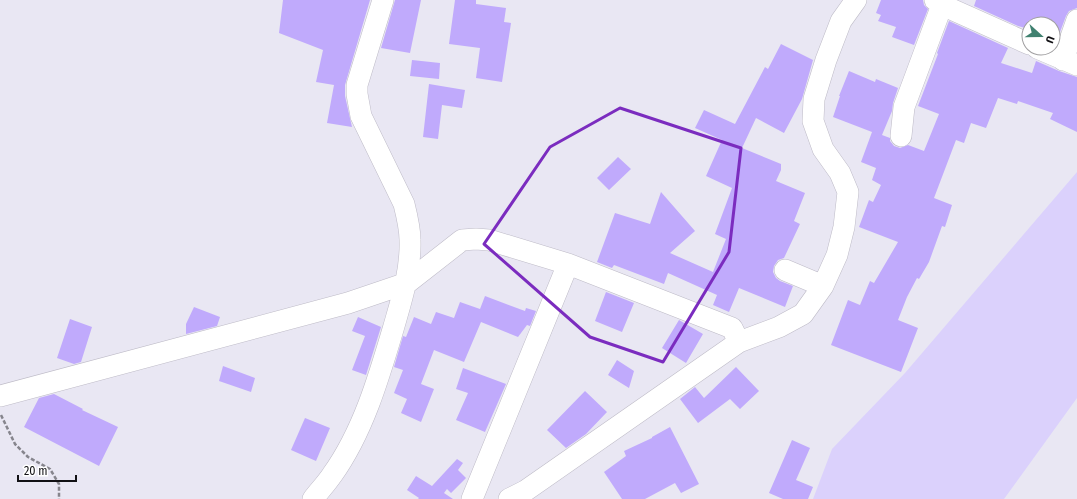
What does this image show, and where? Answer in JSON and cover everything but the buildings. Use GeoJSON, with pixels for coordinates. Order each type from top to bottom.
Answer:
{"type":"FeatureCollection","features":[{"type":"Feature","properties":{"kind":"street"},"geometry":{"type":"LineString","coordinates":[[313,499],[332,475],[355,435],[370,399],[385,356],[407,282],[410,240],[406,212],[396,186],[361,116],[357,94],[357,85],[382,0]]}},
{"type":"Feature","properties":{"kind":"street"},"geometry":{"type":"LineString","coordinates":[[522,496],[739,342],[779,327],[803,314],[823,286],[837,255],[844,227],[848,192],[840,173],[823,149],[813,121],[814,99],[826,60],[841,22],[856,0]]}},
{"type":"Feature","properties":{"kind":"street"},"geometry":{"type":"LineString","coordinates":[[901,136],[904,107],[939,2],[1021,40]]}},
{"type":"Feature","properties":{"kind":"street"},"geometry":{"type":"LineString","coordinates":[[1055,56],[1070,63],[1077,20]]}},
{"type":"Feature","properties":{"kind":"street"},"geometry":{"type":"LineString","coordinates":[[0,396],[348,303],[407,282],[462,240],[476,238],[489,240],[568,264],[732,328],[739,342]]}},
{"type":"Feature","properties":{"kind":"street"},"geometry":{"type":"LineString","coordinates":[[472,499],[568,264]]}},
{"type":"Feature","properties":{"kind":"street"},"geometry":{"type":"LineString","coordinates":[[785,270],[823,286]]}},
{"type":"Feature","properties":{"kind":"path"},"geometry":{"type":"LineString","coordinates":[[0,413],[15,444],[28,457],[50,469],[59,484],[59,499]]}},
{"type":"Feature","properties":{"kind":"highlighted area"},"geometry":{"type":"Polygon","coordinates":[[[620,108],[741,148],[729,252],[663,362],[590,337],[484,244],[550,147],[620,108]]]}},
{"type":"Feature","properties":{"kind":"shaded area"},"geometry":{"type":"Polygon","coordinates":[[[1077,172],[1077,398],[1004,499],[813,499],[832,449],[905,373],[1077,172]]]}}]}
